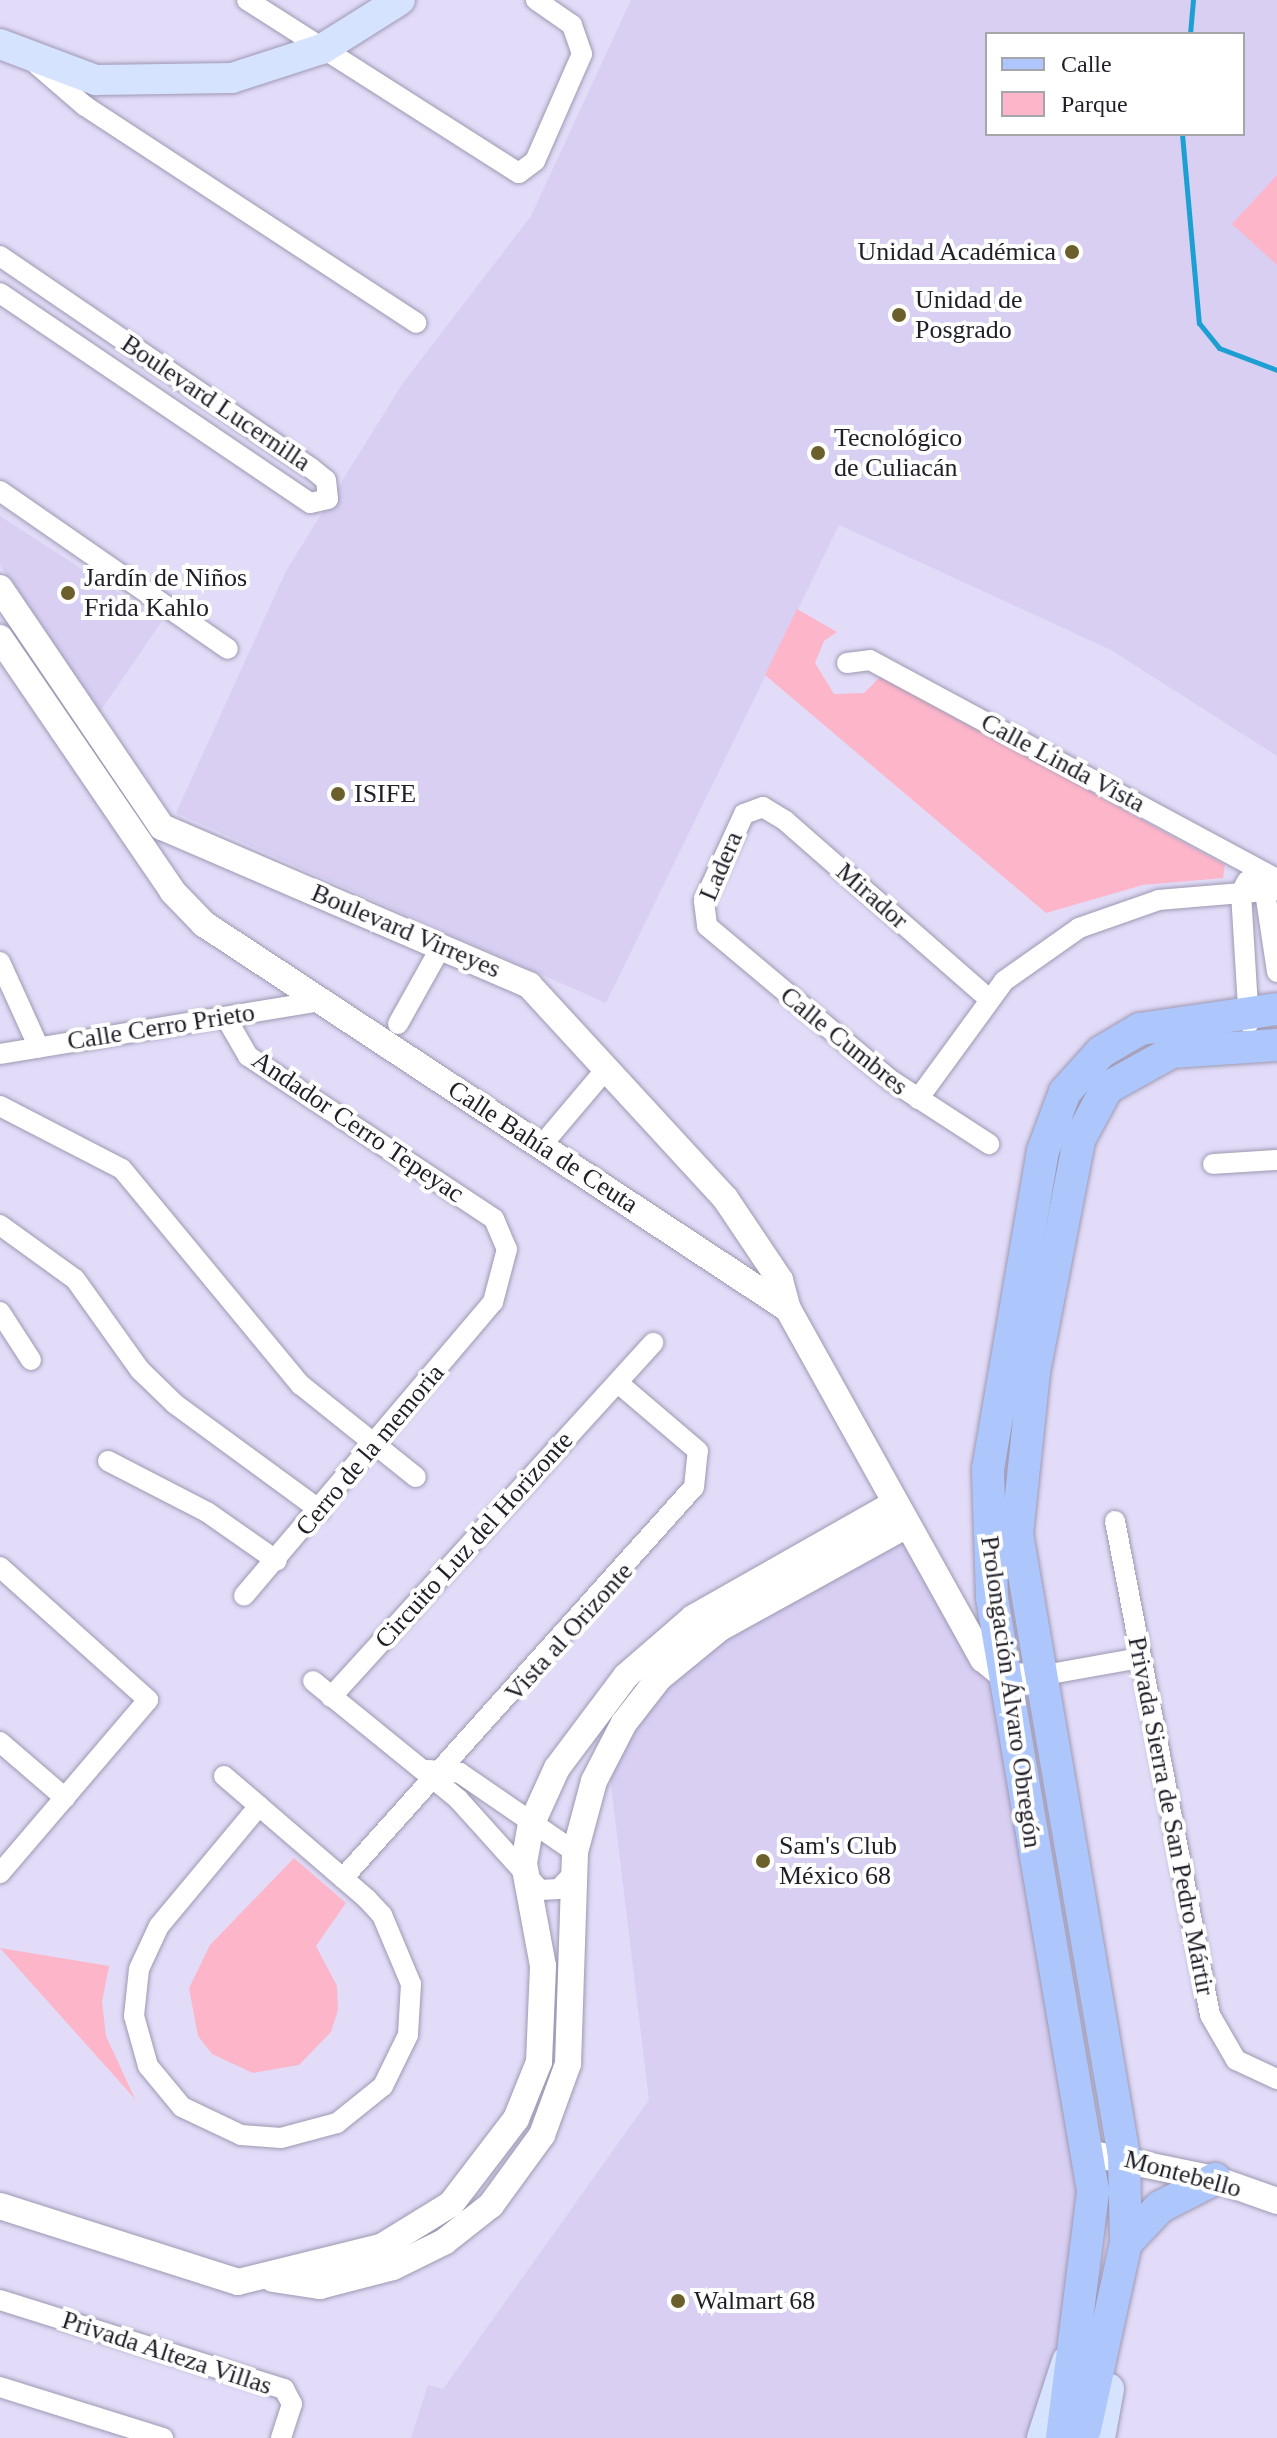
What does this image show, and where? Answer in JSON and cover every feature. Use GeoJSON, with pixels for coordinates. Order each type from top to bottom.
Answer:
{"type":"FeatureCollection","features":[{"type":"Feature","properties":{"kind":"main road"},"geometry":{"type":"LineString","coordinates":[[0,44],[32,61],[96,80],[160,85],[232,78],[322,49],[400,0]]}},
{"type":"Feature","properties":{"kind":"main road","name":"Prolongación Álvaro Obregón"},"geometry":{"type":"LineString","coordinates":[[1062,2438],[1077,2342],[1093,2191],[1005,1677],[987,1545],[988,1469],[1052,1119],[1074,1079],[1122,1037],[1161,1022],[1263,1010]]}},
{"type":"Feature","properties":{"kind":"main road","name":"Prolongación Álvaro Obregón"},"geometry":{"type":"LineString","coordinates":[[1100,2438],[1110,2334],[1126,2243],[1124,2156],[1039,1676],[1017,1503],[1079,1140],[1107,1088],[1129,1069],[1172,1052],[1264,1046]]}},
{"type":"Feature","properties":{"kind":"main road"},"geometry":{"type":"LineString","coordinates":[[1126,2243],[1147,2216],[1215,2179]]}},
{"type":"Feature","properties":{"kind":"main road","name":"Prolongación Álvaro Obregón"},"geometry":{"type":"LineString","coordinates":[[1083,2438],[1110,2334]]}},
{"type":"Feature","properties":{"kind":"main road","name":"Prolongación Álvaro Obregón"},"geometry":{"type":"LineString","coordinates":[[1042,2438],[1054,2383],[1077,2342]]}},
{"type":"Feature","properties":{"kind":"street"},"geometry":{"type":"LineString","coordinates":[[247,0],[519,173],[535,161],[582,54],[572,25],[536,0]]}},
{"type":"Feature","properties":{"kind":"street"},"geometry":{"type":"LineString","coordinates":[[32,61],[85,106],[416,323]]}},
{"type":"Feature","properties":{"kind":"street","name":"Boulevard Lucernilla"},"geometry":{"type":"LineString","coordinates":[[0,256],[320,474],[328,499],[310,503],[0,293]]}},
{"type":"Feature","properties":{"kind":"street"},"geometry":{"type":"LineString","coordinates":[[0,491],[228,649]]}},
{"type":"Feature","properties":{"kind":"street","name":"Boulevard Virreyes"},"geometry":{"type":"LineString","coordinates":[[0,588],[162,827],[529,985],[742,1220],[780,1280],[788,1309]]}},
{"type":"Feature","properties":{"kind":"street","name":"Calle Bahía de Ceuta"},"geometry":{"type":"LineString","coordinates":[[0,638],[9,671],[81,747],[173,892],[204,924],[788,1309],[971,1642],[1005,1677]]}},
{"type":"Feature","properties":{"kind":"street","name":"Calle Linda Vista"},"geometry":{"type":"LineString","coordinates":[[847,663],[870,660],[1256,866]]}},
{"type":"Feature","properties":{"kind":"street","name":"Ladera"},"geometry":{"type":"LineString","coordinates":[[707,926],[704,901],[749,809]]}},
{"type":"Feature","properties":{"kind":"street","name":"Mirador"},"geometry":{"type":"LineString","coordinates":[[749,809],[786,821],[989,999]]}},
{"type":"Feature","properties":{"kind":"street"},"geometry":{"type":"LineString","coordinates":[[1264,1046],[1263,1010],[1241,893],[1256,866],[1275,886],[1277,972]]}},
{"type":"Feature","properties":{"kind":"street"},"geometry":{"type":"LineString","coordinates":[[918,1099],[989,999],[1043,949],[1107,914],[1159,900],[1241,893],[1275,886]]}},
{"type":"Feature","properties":{"kind":"street","name":"Calle Cumbres"},"geometry":{"type":"LineString","coordinates":[[707,926],[918,1099],[989,1144]]}},
{"type":"Feature","properties":{"kind":"street"},"geometry":{"type":"LineString","coordinates":[[398,1024],[441,947]]}},
{"type":"Feature","properties":{"kind":"street"},"geometry":{"type":"LineString","coordinates":[[0,962],[39,1048]]}},
{"type":"Feature","properties":{"kind":"street","name":"Calle Cerro Prieto"},"geometry":{"type":"LineString","coordinates":[[0,1054],[321,1001]]}},
{"type":"Feature","properties":{"kind":"street","name":"Andador Cerro Tepeyac"},"geometry":{"type":"LineString","coordinates":[[226,1018],[248,1056],[502,1227],[507,1259],[493,1302]]}},
{"type":"Feature","properties":{"kind":"street"},"geometry":{"type":"LineString","coordinates":[[541,1146],[607,1068]]}},
{"type":"Feature","properties":{"kind":"street"},"geometry":{"type":"LineString","coordinates":[[0,1106],[122,1169],[279,1362],[416,1477]]}},
{"type":"Feature","properties":{"kind":"street"},"geometry":{"type":"LineString","coordinates":[[1213,1164],[1277,1160]]}},
{"type":"Feature","properties":{"kind":"street"},"geometry":{"type":"LineString","coordinates":[[0,1225],[58,1262],[166,1395],[320,1510]]}},
{"type":"Feature","properties":{"kind":"street","name":"Cerro de la memoria"},"geometry":{"type":"LineString","coordinates":[[244,1596],[376,1445],[493,1302]]}},
{"type":"Feature","properties":{"kind":"street"},"geometry":{"type":"LineString","coordinates":[[0,1312],[31,1360]]}},
{"type":"Feature","properties":{"kind":"street","name":"Circuito Luz del Horizonte"},"geometry":{"type":"LineString","coordinates":[[331,1697],[653,1343]]}},
{"type":"Feature","properties":{"kind":"street","name":"Vista al Orizonte"},"geometry":{"type":"LineString","coordinates":[[343,1878],[433,1776],[581,1621],[694,1487],[698,1451],[618,1383]]}},
{"type":"Feature","properties":{"kind":"street"},"geometry":{"type":"LineString","coordinates":[[108,1461],[207,1512],[277,1561]]}},
{"type":"Feature","properties":{"kind":"street"},"geometry":{"type":"LineString","coordinates":[[0,2206],[214,2277],[270,2278],[367,2252],[425,2224],[469,2187],[516,2119],[539,2062],[545,2003],[524,1877],[531,1825],[577,1737],[646,1656],[708,1607],[899,1515]]}},
{"type":"Feature","properties":{"kind":"street"},"geometry":{"type":"LineString","coordinates":[[270,2278],[291,2286],[340,2284],[421,2256],[472,2222],[519,2171],[542,2135],[568,2064],[574,1863],[607,1752],[659,1678],[720,1628],[899,1515]]}},
{"type":"Feature","properties":{"kind":"street","name":"Privada Sierra de San Pedro Mártir"},"geometry":{"type":"LineString","coordinates":[[1115,1521],[1210,2015],[1236,2060],[1277,2079]]}},
{"type":"Feature","properties":{"kind":"street"},"geometry":{"type":"LineString","coordinates":[[0,1567],[148,1700],[0,1873]]}},
{"type":"Feature","properties":{"kind":"street"},"geometry":{"type":"LineString","coordinates":[[1005,1677],[1039,1676],[1140,1658]]}},
{"type":"Feature","properties":{"kind":"street"},"geometry":{"type":"LineString","coordinates":[[313,1681],[412,1768],[433,1776],[458,1799],[524,1877],[551,1891],[574,1863]]}},
{"type":"Feature","properties":{"kind":"street"},"geometry":{"type":"LineString","coordinates":[[0,1742],[65,1798]]}},
{"type":"Feature","properties":{"kind":"street"},"geometry":{"type":"LineString","coordinates":[[433,1776],[460,1773],[531,1825],[574,1863]]}},
{"type":"Feature","properties":{"kind":"street"},"geometry":{"type":"LineString","coordinates":[[224,1776],[259,1806],[343,1878],[394,1930],[407,1963],[411,2020],[392,2072],[355,2112],[299,2135],[241,2135],[197,2119],[148,2066],[137,2034],[135,1987],[159,1926],[259,1806]]}},
{"type":"Feature","properties":{"kind":"street","name":"Montebello"},"geometry":{"type":"LineString","coordinates":[[1088,2153],[1124,2156],[1215,2179],[1277,2201]]}},
{"type":"Feature","properties":{"kind":"street","name":"Privada Alteza Villas"},"geometry":{"type":"LineString","coordinates":[[0,2300],[284,2389],[292,2404],[281,2438]]}},
{"type":"Feature","properties":{"kind":"street"},"geometry":{"type":"LineString","coordinates":[[0,2387],[163,2438]]}},
{"type":"Feature","properties":{"kind":"shaded area","name":"Tecnológico de Culiacán"},"geometry":{"type":"Polygon","coordinates":[[[631,0],[1277,0],[1277,756],[1111,650],[839,525],[606,1003],[176,813],[286,571],[403,383],[531,216],[631,0]]]}},
{"type":"Feature","properties":{"kind":"shaded area","name":"Jardín de Niños Frida Kahlo"},"geometry":{"type":"Polygon","coordinates":[[[0,516],[162,621],[97,716],[0,565],[0,516]]]}},
{"type":"Feature","properties":{"kind":"shaded area"},"geometry":{"type":"Polygon","coordinates":[[[905,1526],[1009,1691],[1088,2153],[1056,2438],[411,2438],[428,2385],[443,2389],[649,2100],[607,1752],[659,1678],[905,1526]]]}},
{"type":"Feature","properties":{"kind":"green space"},"geometry":{"type":"Polygon","coordinates":[[[1277,175],[1277,265],[1232,224],[1277,175]]]}},
{"type":"Feature","properties":{"kind":"green space"},"geometry":{"type":"Polygon","coordinates":[[[797,609],[837,632],[824,641],[815,663],[834,694],[864,693],[880,677],[1225,865],[1223,878],[1143,885],[1046,913],[765,675],[797,609]]]}},
{"type":"Feature","properties":{"kind":"green space"},"geometry":{"type":"Polygon","coordinates":[[[294,1858],[346,1903],[316,1946],[337,1986],[338,2010],[331,2032],[299,2065],[253,2073],[212,2054],[198,2036],[189,1988],[210,1945],[294,1858]]]}},
{"type":"Feature","properties":{"kind":"green space"},"geometry":{"type":"Polygon","coordinates":[[[0,1948],[109,1966],[102,2002],[106,2036],[135,2099],[0,1948]]]}},
{"type":"Feature","properties":{"kind":"waterway"},"geometry":{"type":"LineString","coordinates":[[1190,32],[1193,0]]}},
{"type":"Feature","properties":{"kind":"waterway"},"geometry":{"type":"LineString","coordinates":[[1182,136],[1199,323],[1219,348],[1277,370]]}},
{"type":"Feature","properties":{"kind":"place","name":"Unidad Académica"},"geometry":{"type":"Point","coordinates":[1072,252]}},
{"type":"Feature","properties":{"kind":"place","name":"Unidad de Posgrado"},"geometry":{"type":"Point","coordinates":[899,315]}},
{"type":"Feature","properties":{"kind":"place","name":"Tecnológico de Culiacán"},"geometry":{"type":"Point","coordinates":[818,453]}},
{"type":"Feature","properties":{"kind":"place","name":"Jardín de Niños Frida Kahlo"},"geometry":{"type":"Point","coordinates":[68,593]}},
{"type":"Feature","properties":{"kind":"place","name":"ISIFE"},"geometry":{"type":"Point","coordinates":[338,794]}},
{"type":"Feature","properties":{"kind":"place","name":"Sam's Club México 68"},"geometry":{"type":"Point","coordinates":[763,1861]}},
{"type":"Feature","properties":{"kind":"place","name":"Walmart 68"},"geometry":{"type":"Point","coordinates":[678,2301]}}]}
